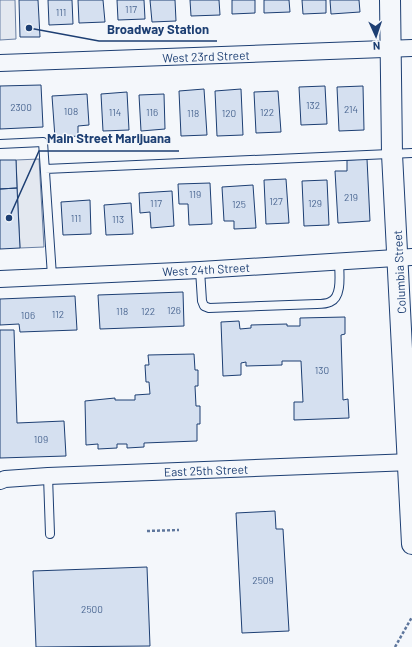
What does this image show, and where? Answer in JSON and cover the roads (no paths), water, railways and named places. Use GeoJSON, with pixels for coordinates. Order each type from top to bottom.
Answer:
{"type":"FeatureCollection","features":[{"type":"Feature","properties":{"kind":"street","name":"Columbia Street"},"geometry":{"type":"LineString","coordinates":[[390,0],[392,49],[392,154],[405,257],[412,544]]}},
{"type":"Feature","properties":{"kind":"street","name":"West 23rd Street"},"geometry":{"type":"LineString","coordinates":[[0,63],[412,48]]}},
{"type":"Feature","properties":{"kind":"street","name":"West 24th Street"},"geometry":{"type":"LineString","coordinates":[[0,279],[200,270],[405,257]]}},
{"type":"Feature","properties":{"kind":"street","name":"East 25th Street"},"geometry":{"type":"LineString","coordinates":[[2,479],[410,462]]}},
{"type":"Feature","properties":{"kind":"lane"},"geometry":{"type":"LineString","coordinates":[[0,144],[43,142],[52,276]]}},
{"type":"Feature","properties":{"kind":"lane"},"geometry":{"type":"LineString","coordinates":[[45,169],[412,153]]}},
{"type":"Feature","properties":{"kind":"lane"},"geometry":{"type":"LineString","coordinates":[[200,270],[202,301],[204,306],[209,308],[317,304],[330,302],[335,298],[339,280],[339,261]]}},
{"type":"Feature","properties":{"kind":"lane"},"geometry":{"type":"LineString","coordinates":[[48,476],[50,534]]}},
{"type":"Feature","properties":{"kind":"place","name":"Broadway Station"},"geometry":{"type":"Point","coordinates":[29,28]}},
{"type":"Feature","properties":{"kind":"place","name":"Main Street Marijuana"},"geometry":{"type":"Point","coordinates":[9,218]}}]}
